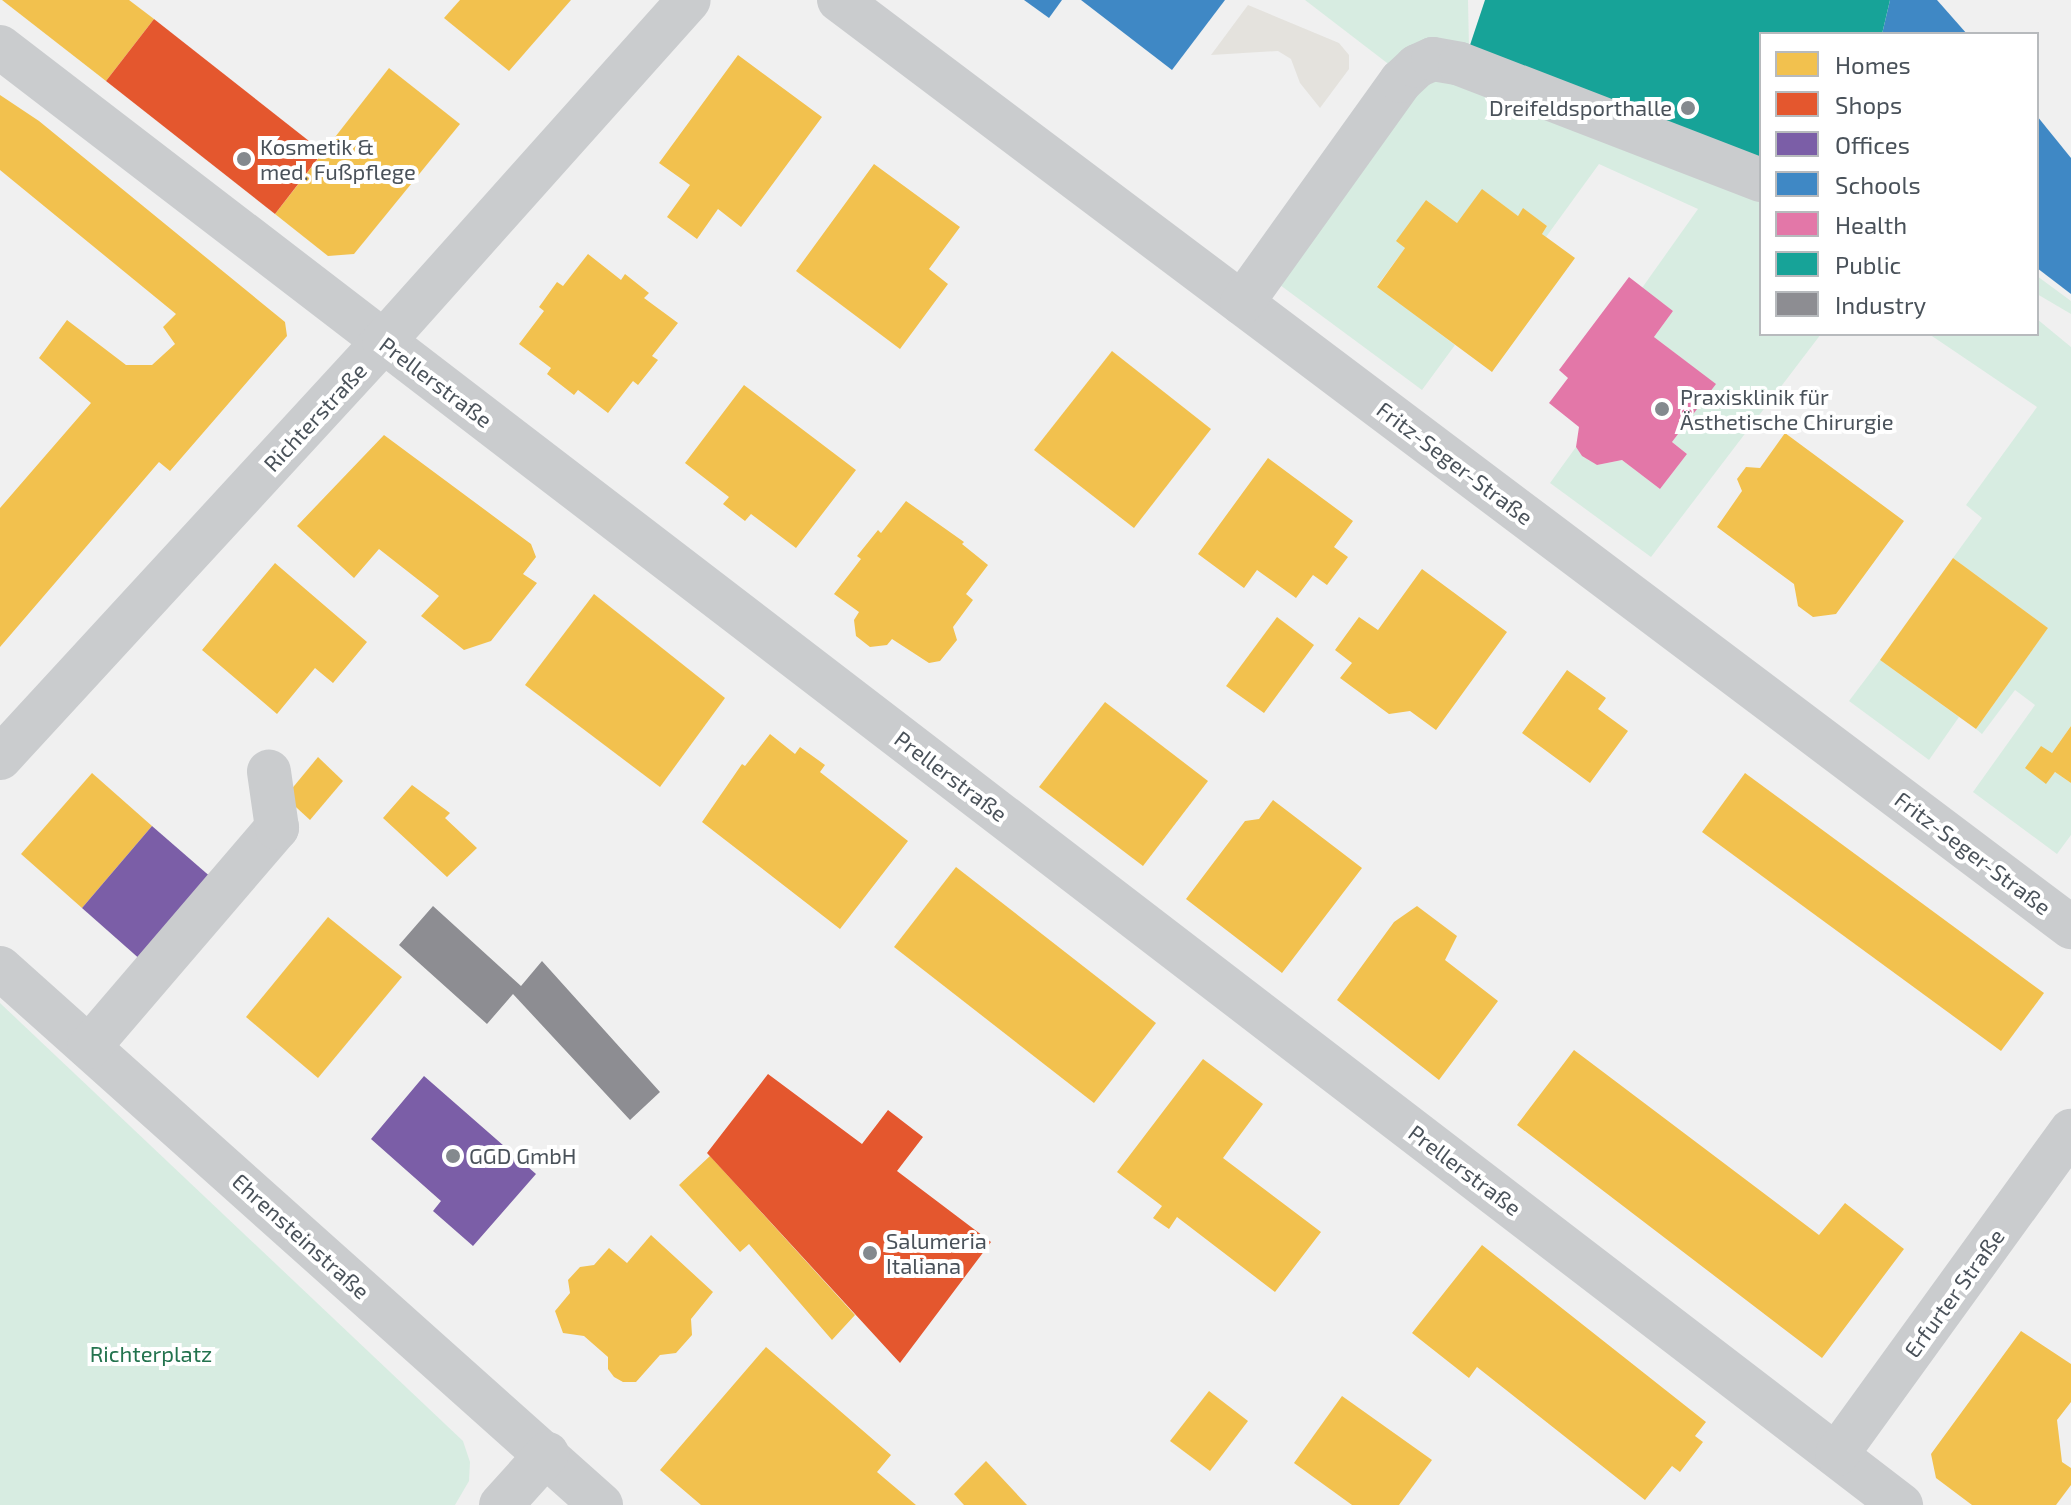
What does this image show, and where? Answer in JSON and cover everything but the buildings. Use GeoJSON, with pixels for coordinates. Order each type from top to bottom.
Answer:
{"type":"FeatureCollection","features":[{"type":"Feature","properties":{"kind":"street","name":"Richterstraße"},"geometry":{"type":"LineString","coordinates":[[0,758],[384,341],[689,0]]}},
{"type":"Feature","properties":{"kind":"street","name":"Fritz-Seger-Straße"},"geometry":{"type":"LineString","coordinates":[[839,0],[2071,927]]}},
{"type":"Feature","properties":{"kind":"street","name":"Prellerstraße"},"geometry":{"type":"LineString","coordinates":[[0,47],[1901,1505]]}},
{"type":"Feature","properties":{"kind":"street"},"geometry":{"type":"LineString","coordinates":[[1242,303],[1401,81],[1417,66],[1433,59],[1460,64],[1759,179]]}},
{"type":"Feature","properties":{"kind":"street"},"geometry":{"type":"LineString","coordinates":[[89,1047],[277,828],[269,772]]}},
{"type":"Feature","properties":{"kind":"street","name":"Ehrensteinstraße"},"geometry":{"type":"LineString","coordinates":[[0,968],[601,1505]]}},
{"type":"Feature","properties":{"kind":"street","name":"Erfurter Straße"},"geometry":{"type":"LineString","coordinates":[[1837,1454],[2071,1131]]}},
{"type":"Feature","properties":{"kind":"street"},"geometry":{"type":"LineString","coordinates":[[501,1505],[547,1454]]}},
{"type":"Feature","properties":{"kind":"green space"},"geometry":{"type":"Polygon","coordinates":[[[1305,0],[1468,0],[1469,48],[1759,167],[1759,336],[1819,336],[1651,557],[1550,483],[1576,447],[1582,456],[1597,465],[1622,460],[1660,489],[1687,454],[1672,442],[1715,384],[1654,337],[1673,311],[1642,288],[1698,209],[1599,164],[1546,237],[1542,234],[1547,226],[1523,209],[1518,216],[1482,190],[1457,223],[1426,200],[1397,241],[1405,248],[1377,286],[1455,345],[1422,390],[1280,285],[1391,66],[1305,0]]]}},
{"type":"Feature","properties":{"kind":"green space"},"geometry":{"type":"Polygon","coordinates":[[[2039,277],[2071,301],[2071,314],[2039,295],[2039,277]]]}},
{"type":"Feature","properties":{"kind":"green space"},"geometry":{"type":"Polygon","coordinates":[[[2039,321],[2071,347],[2071,726],[2052,753],[2046,783],[2055,772],[2071,783],[2071,835],[2057,854],[1973,792],[2035,705],[2015,690],[1982,734],[1976,729],[2048,628],[1953,558],[1982,518],[1966,505],[2037,407],[1932,336],[2039,336],[2039,321]]]}},
{"type":"Feature","properties":{"kind":"green space"},"geometry":{"type":"Polygon","coordinates":[[[1880,660],[1959,717],[1929,760],[1849,701],[1880,660]]]}},
{"type":"Feature","properties":{"kind":"green space","name":"Richterplatz"},"geometry":{"type":"Polygon","coordinates":[[[0,1003],[463,1441],[470,1462],[469,1481],[455,1505],[0,1505],[0,1003]]]}},
{"type":"Feature","properties":{"kind":"sand"},"geometry":{"type":"Polygon","coordinates":[[[1248,5],[1339,43],[1349,55],[1349,69],[1320,108],[1300,83],[1291,59],[1278,51],[1211,55],[1248,5]]]}},
{"type":"Feature","properties":{"kind":"place","name":"Dreifeldsporthalle"},"geometry":{"type":"Point","coordinates":[1688,108]}},
{"type":"Feature","properties":{"kind":"place","name":"Kosmetik & med. Fußpflege"},"geometry":{"type":"Point","coordinates":[244,159]}},
{"type":"Feature","properties":{"kind":"place","name":"Praxisklinik für Ästhetische Chirurgie"},"geometry":{"type":"Point","coordinates":[1662,409]}},
{"type":"Feature","properties":{"kind":"place","name":"GGD GmbH"},"geometry":{"type":"Point","coordinates":[453,1156]}},
{"type":"Feature","properties":{"kind":"place","name":"Salumeria Italiana"},"geometry":{"type":"Point","coordinates":[870,1253]}}]}
